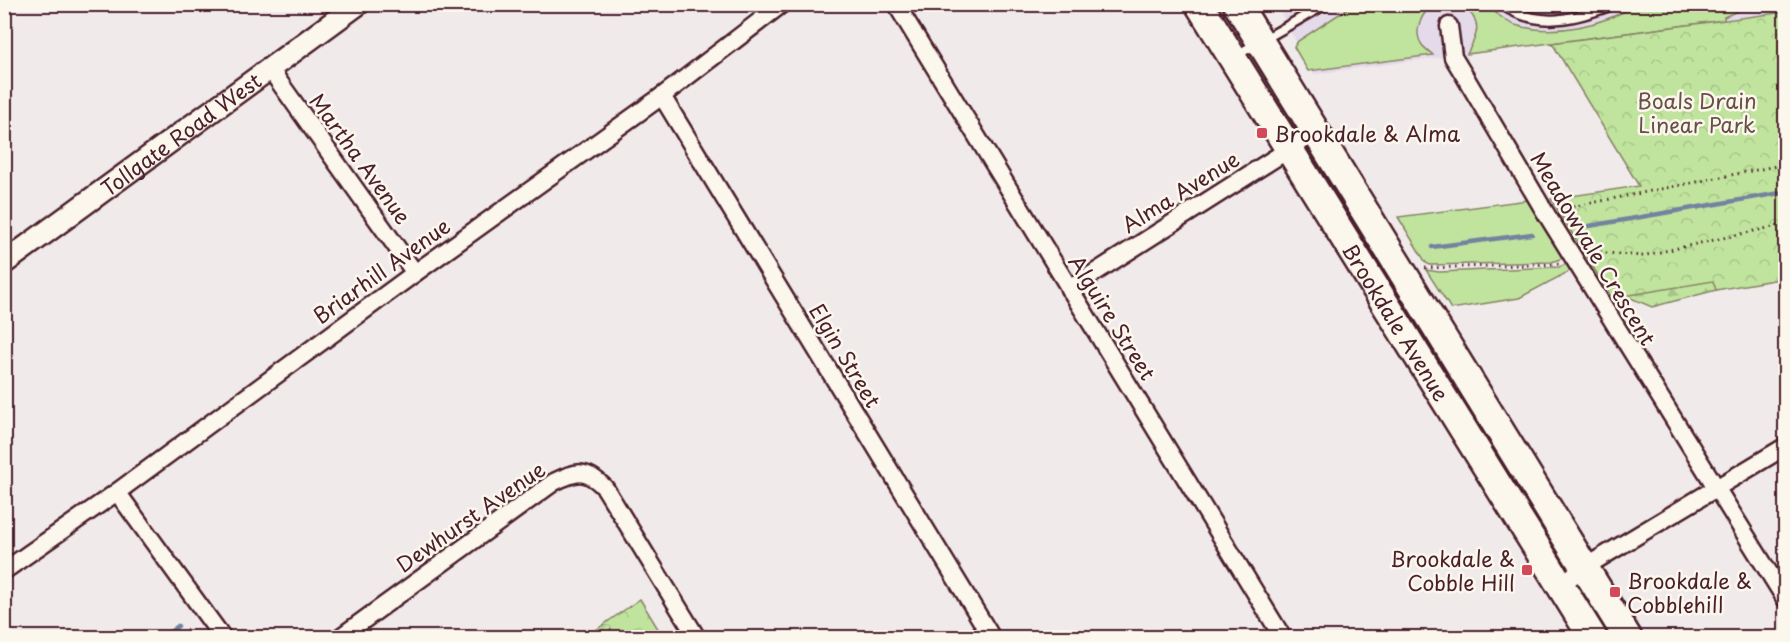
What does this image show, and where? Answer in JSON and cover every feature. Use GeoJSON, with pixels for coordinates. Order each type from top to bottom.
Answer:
{"type":"FeatureCollection","features":[{"type":"Feature","properties":{"kind":"main road","name":"Brookdale Avenue"},"geometry":{"type":"LineString","coordinates":[[1199,4],[1593,638]]}},
{"type":"Feature","properties":{"kind":"main road","name":"Brookdale Avenue"},"geometry":{"type":"LineString","coordinates":[[1237,4],[1628,638]]}},
{"type":"Feature","properties":{"kind":"street","name":"Tollgate Road West"},"geometry":{"type":"LineString","coordinates":[[4,263],[358,4]]}},
{"type":"Feature","properties":{"kind":"street","name":"Briarhill Avenue"},"geometry":{"type":"LineString","coordinates":[[4,571],[117,492],[415,273],[662,96],[782,4]]}},
{"type":"Feature","properties":{"kind":"street","name":"Alguire Street"},"geometry":{"type":"LineString","coordinates":[[896,4],[1283,638]]}},
{"type":"Feature","properties":{"kind":"street","name":"Meadowvale Crescent"},"geometry":{"type":"LineString","coordinates":[[1449,26],[1454,57],[1572,257],[1785,600]]}},
{"type":"Feature","properties":{"kind":"street","name":"Martha Avenue"},"geometry":{"type":"LineString","coordinates":[[270,69],[415,273]]}},
{"type":"Feature","properties":{"kind":"street","name":"Elgin Street"},"geometry":{"type":"LineString","coordinates":[[662,96],[992,638]]}},
{"type":"Feature","properties":{"kind":"street","name":"Alma Avenue"},"geometry":{"type":"LineString","coordinates":[[1069,289],[1316,132]]}},
{"type":"Feature","properties":{"kind":"street"},"geometry":{"type":"LineString","coordinates":[[1560,585],[1585,567],[1785,446]]}},
{"type":"Feature","properties":{"kind":"street","name":"Dewhurst Avenue"},"geometry":{"type":"LineString","coordinates":[[339,638],[554,482],[573,473],[588,475],[605,488],[697,638]]}},
{"type":"Feature","properties":{"kind":"street"},"geometry":{"type":"LineString","coordinates":[[117,492],[223,638]]}},
{"type":"Feature","properties":{"kind":"lane"},"geometry":{"type":"LineString","coordinates":[[1232,58],[1326,4]]}},
{"type":"Feature","properties":{"kind":"lane"},"geometry":{"type":"LineString","coordinates":[[1501,4],[1510,10],[1542,21],[1582,16],[1615,4]]}},
{"type":"Feature","properties":{"kind":"path"},"geometry":{"type":"LineString","coordinates":[[1545,212],[1785,164]]}},
{"type":"Feature","properties":{"kind":"path"},"geometry":{"type":"LineString","coordinates":[[1424,268],[1560,264],[1572,257],[1595,252],[1642,255],[1785,224]]}},
{"type":"Feature","properties":{"kind":"shaded area"},"geometry":{"type":"Polygon","coordinates":[[[1785,4],[1786,12],[1314,74],[1276,5],[1785,4]]]}},
{"type":"Feature","properties":{"kind":"green space"},"geometry":{"type":"Polygon","coordinates":[[[1353,5],[1434,5],[1422,17],[1418,28],[1419,40],[1433,55],[1308,71],[1294,47],[1298,41],[1353,5]]]}},
{"type":"Feature","properties":{"kind":"green space"},"geometry":{"type":"Polygon","coordinates":[[[1461,5],[1484,5],[1515,25],[1546,30],[1593,23],[1636,5],[1751,5],[1724,17],[1724,20],[1467,54],[1477,28],[1473,16],[1461,5]]]}},
{"type":"Feature","properties":{"kind":"green space","name":"Boals Drain Linear Park"},"geometry":{"type":"Polygon","coordinates":[[[1785,12],[1785,278],[1716,290],[1713,281],[1612,298],[1551,199],[1639,186],[1552,43],[1785,12]]]}},
{"type":"Feature","properties":{"kind":"green space"},"geometry":{"type":"Polygon","coordinates":[[[1528,200],[1563,258],[1552,262],[1430,265],[1426,263],[1398,217],[1528,200]]]}},
{"type":"Feature","properties":{"kind":"green space"},"geometry":{"type":"Polygon","coordinates":[[[1567,264],[1570,271],[1519,298],[1451,309],[1426,270],[1439,272],[1559,267],[1567,264]]]}},
{"type":"Feature","properties":{"kind":"green space"},"geometry":{"type":"Polygon","coordinates":[[[1758,279],[1652,307],[1626,296],[1643,280],[1758,279]]]}},
{"type":"Feature","properties":{"kind":"green space"},"geometry":{"type":"Polygon","coordinates":[[[640,599],[663,637],[586,637],[640,599]]]}},
{"type":"Feature","properties":{"kind":"waterway"},"geometry":{"type":"LineString","coordinates":[[1589,226],[1786,192]]}},
{"type":"Feature","properties":{"kind":"waterway"},"geometry":{"type":"LineString","coordinates":[[1432,247],[1532,234]]}},
{"type":"Feature","properties":{"kind":"waterway"},"geometry":{"type":"LineString","coordinates":[[162,638],[178,626]]}},
{"type":"Feature","properties":{"kind":"place","name":"Brookdale & Alma"},"geometry":{"type":"Point","coordinates":[1262,133]}},
{"type":"Feature","properties":{"kind":"place","name":"Brookdale & Cobble Hill"},"geometry":{"type":"Point","coordinates":[1527,570]}},
{"type":"Feature","properties":{"kind":"place","name":"Brookdale & Cobblehill"},"geometry":{"type":"Point","coordinates":[1615,592]}}]}
